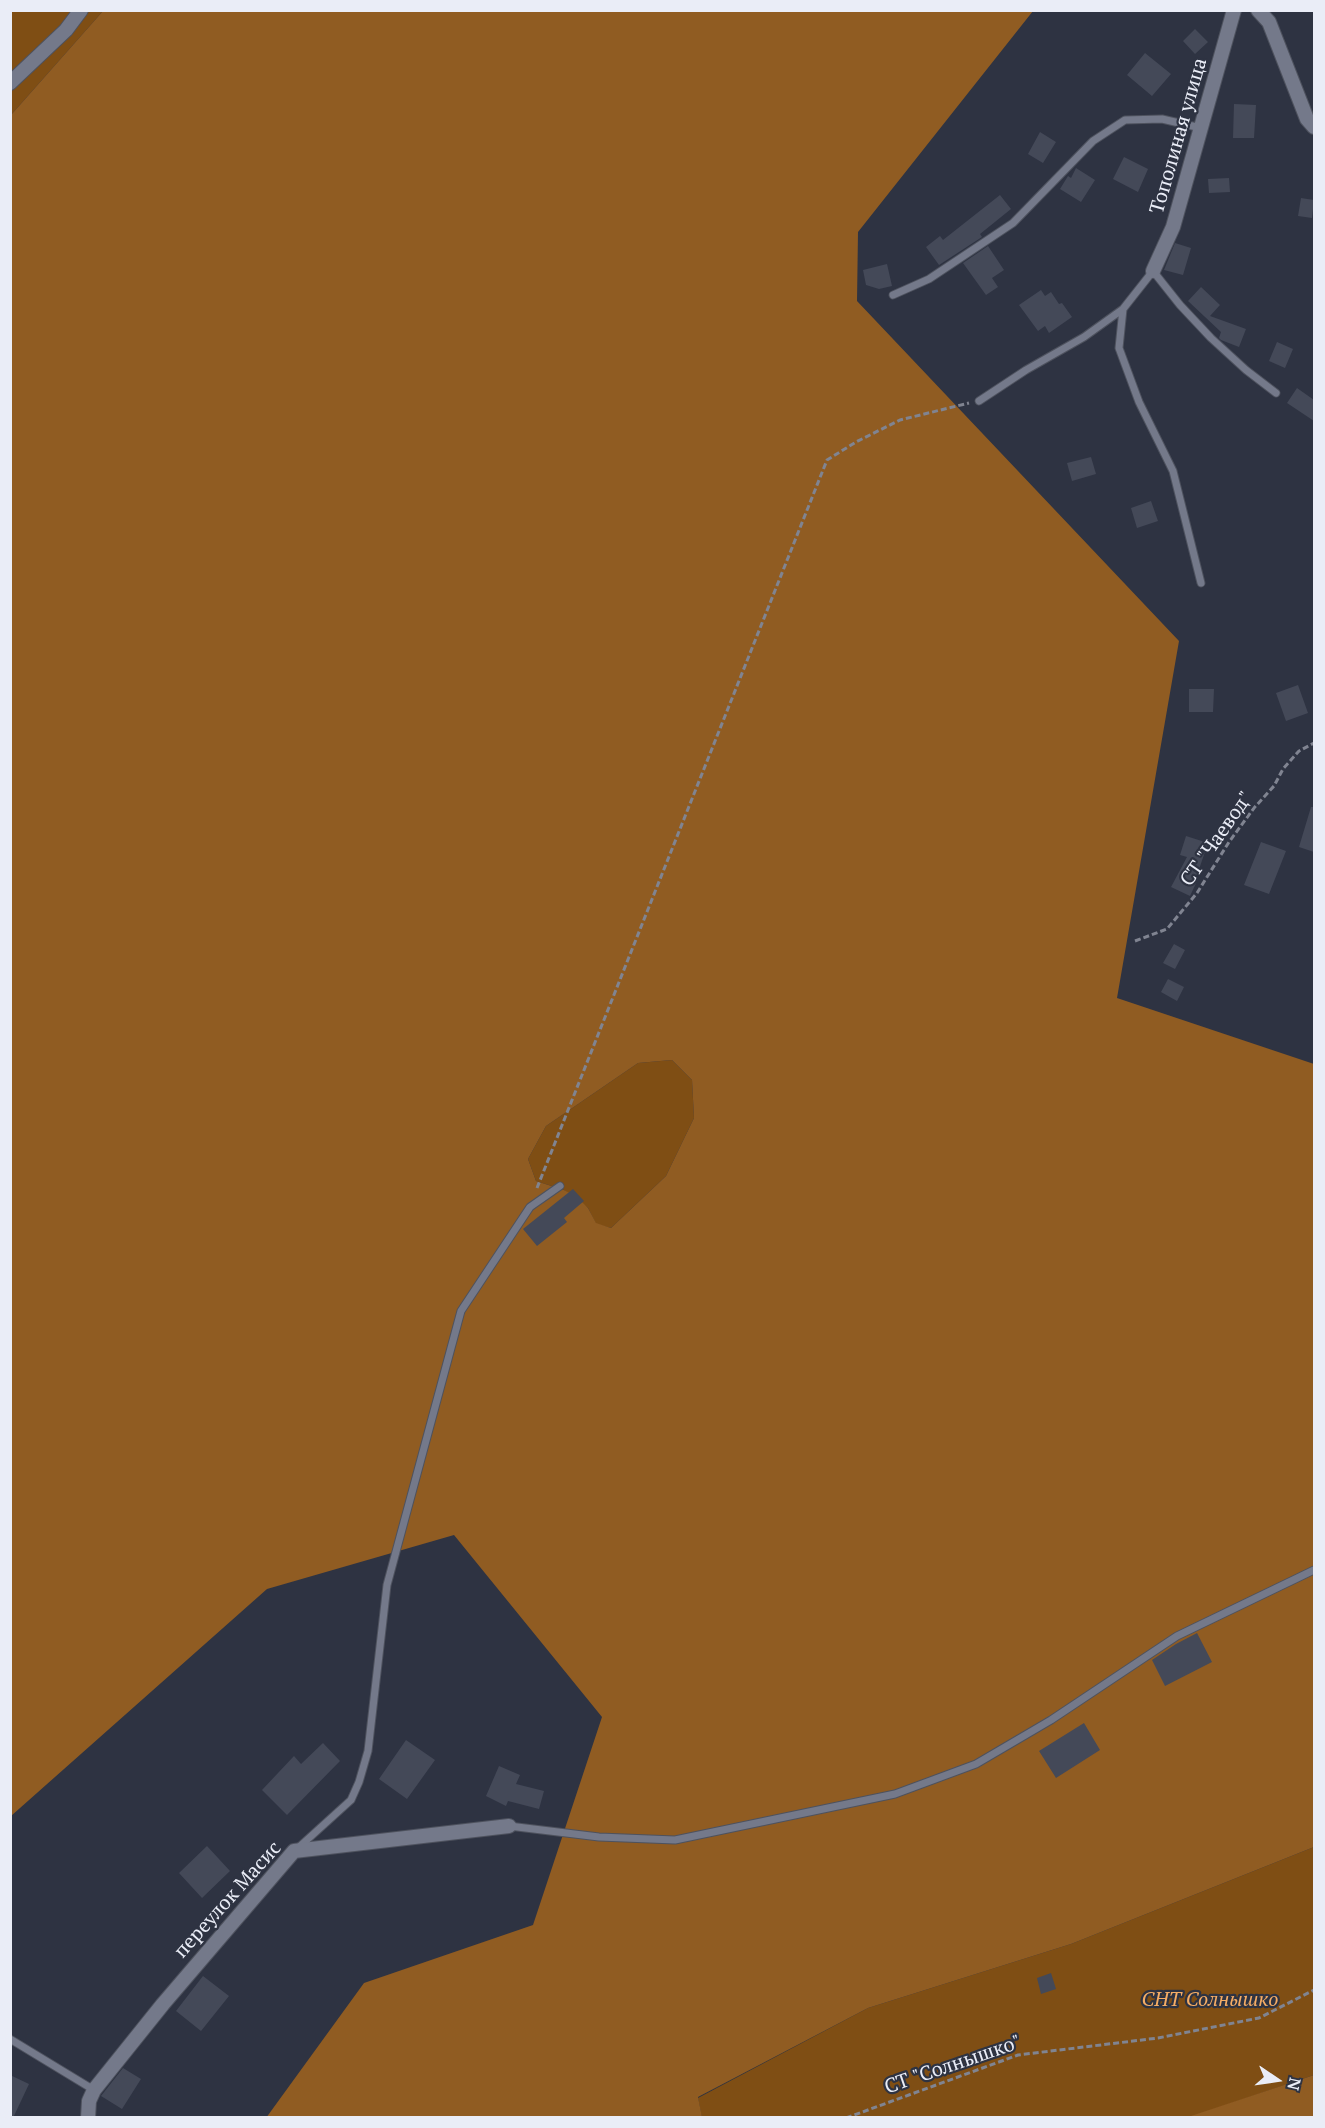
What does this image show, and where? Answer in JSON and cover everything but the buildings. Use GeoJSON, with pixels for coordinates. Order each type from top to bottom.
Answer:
{"type":"FeatureCollection","features":[{"type":"Feature","properties":{"kind":"street"},"geometry":{"type":"LineString","coordinates":[[10,83],[66,30],[81,10]]}},
{"type":"Feature","properties":{"kind":"street","name":"Тополиная улица"},"geometry":{"type":"LineString","coordinates":[[1153,271],[1173,228],[1234,10]]}},
{"type":"Feature","properties":{"kind":"street"},"geometry":{"type":"LineString","coordinates":[[1258,10],[1269,22],[1307,119],[1314,127]]}},
{"type":"Feature","properties":{"kind":"street","name":"переулок Масис"},"geometry":{"type":"LineString","coordinates":[[88,2118],[88,2101],[94,2090],[163,2004],[294,1851],[509,1826]]}},
{"type":"Feature","properties":{"kind":"lane"},"geometry":{"type":"LineString","coordinates":[[892,295],[928,279],[1013,223],[1093,141],[1125,120],[1162,119],[1201,128]]}},
{"type":"Feature","properties":{"kind":"lane"},"geometry":{"type":"LineString","coordinates":[[979,401],[1026,370],[1084,337],[1123,309],[1153,271],[1180,305],[1211,338],[1246,370],[1276,393]]}},
{"type":"Feature","properties":{"kind":"lane"},"geometry":{"type":"LineString","coordinates":[[1123,309],[1119,348],[1138,402],[1173,471],[1201,584]]}},
{"type":"Feature","properties":{"kind":"lane"},"geometry":{"type":"LineString","coordinates":[[294,1851],[351,1800],[359,1782],[368,1751],[387,1585],[461,1311],[530,1207],[560,1186]]}},
{"type":"Feature","properties":{"kind":"lane"},"geometry":{"type":"LineString","coordinates":[[509,1826],[599,1838],[675,1840],[895,1794],[976,1764],[1051,1720],[1177,1636],[1314,1570]]}},
{"type":"Feature","properties":{"kind":"lane"},"geometry":{"type":"LineString","coordinates":[[10,2039],[94,2090]]}},
{"type":"Feature","properties":{"kind":"path"},"geometry":{"type":"LineString","coordinates":[[530,1207],[827,460],[856,442],[900,420],[979,401]]}},
{"type":"Feature","properties":{"kind":"path","name":"СТ \"Чаевод\""},"geometry":{"type":"LineString","coordinates":[[1135,941],[1167,929],[1197,893],[1229,842],[1254,808],[1274,786],[1283,769],[1299,752],[1314,743]]}},
{"type":"Feature","properties":{"kind":"path","name":"СТ \"Солнышко\""},"geometry":{"type":"LineString","coordinates":[[846,2118],[1018,2055],[1158,2038],[1259,2018],[1314,1990]]}},
{"type":"Feature","properties":{"kind":"green space"},"geometry":{"type":"Polygon","coordinates":[[[11,11],[103,11],[11,115],[11,11]]]}},
{"type":"Feature","properties":{"kind":"green space"},"geometry":{"type":"Polygon","coordinates":[[[672,1060],[692,1080],[694,1118],[666,1176],[611,1228],[596,1224],[588,1208],[564,1190],[536,1181],[528,1159],[546,1126],[638,1063],[672,1060]]]}},
{"type":"Feature","properties":{"kind":"green space","name":"СНТ Солнышко"},"geometry":{"type":"Polygon","coordinates":[[[1314,1847],[1314,2075],[1188,2118],[702,2118],[698,2098],[868,2008],[1071,1944],[1314,1847]]]}},
{"type":"Feature","properties":{"kind":"shaded area"},"geometry":{"type":"Polygon","coordinates":[[[103,11],[1033,11],[858,232],[857,301],[1179,641],[1117,998],[1314,1064],[1314,1847],[1071,1944],[868,2008],[698,2097],[702,2117],[266,2118],[364,1983],[533,1925],[602,1717],[454,1535],[267,1589],[11,1816],[11,115],[103,11]],[[672,1060],[638,1063],[546,1126],[528,1159],[536,1181],[577,1197],[588,1208],[596,1223],[611,1228],[666,1176],[694,1118],[692,1080],[672,1060]]]}},
{"type":"Feature","properties":{"kind":"shaded area"},"geometry":{"type":"Polygon","coordinates":[[[1314,2075],[1314,2117],[1188,2117],[1314,2075]]]}}]}
